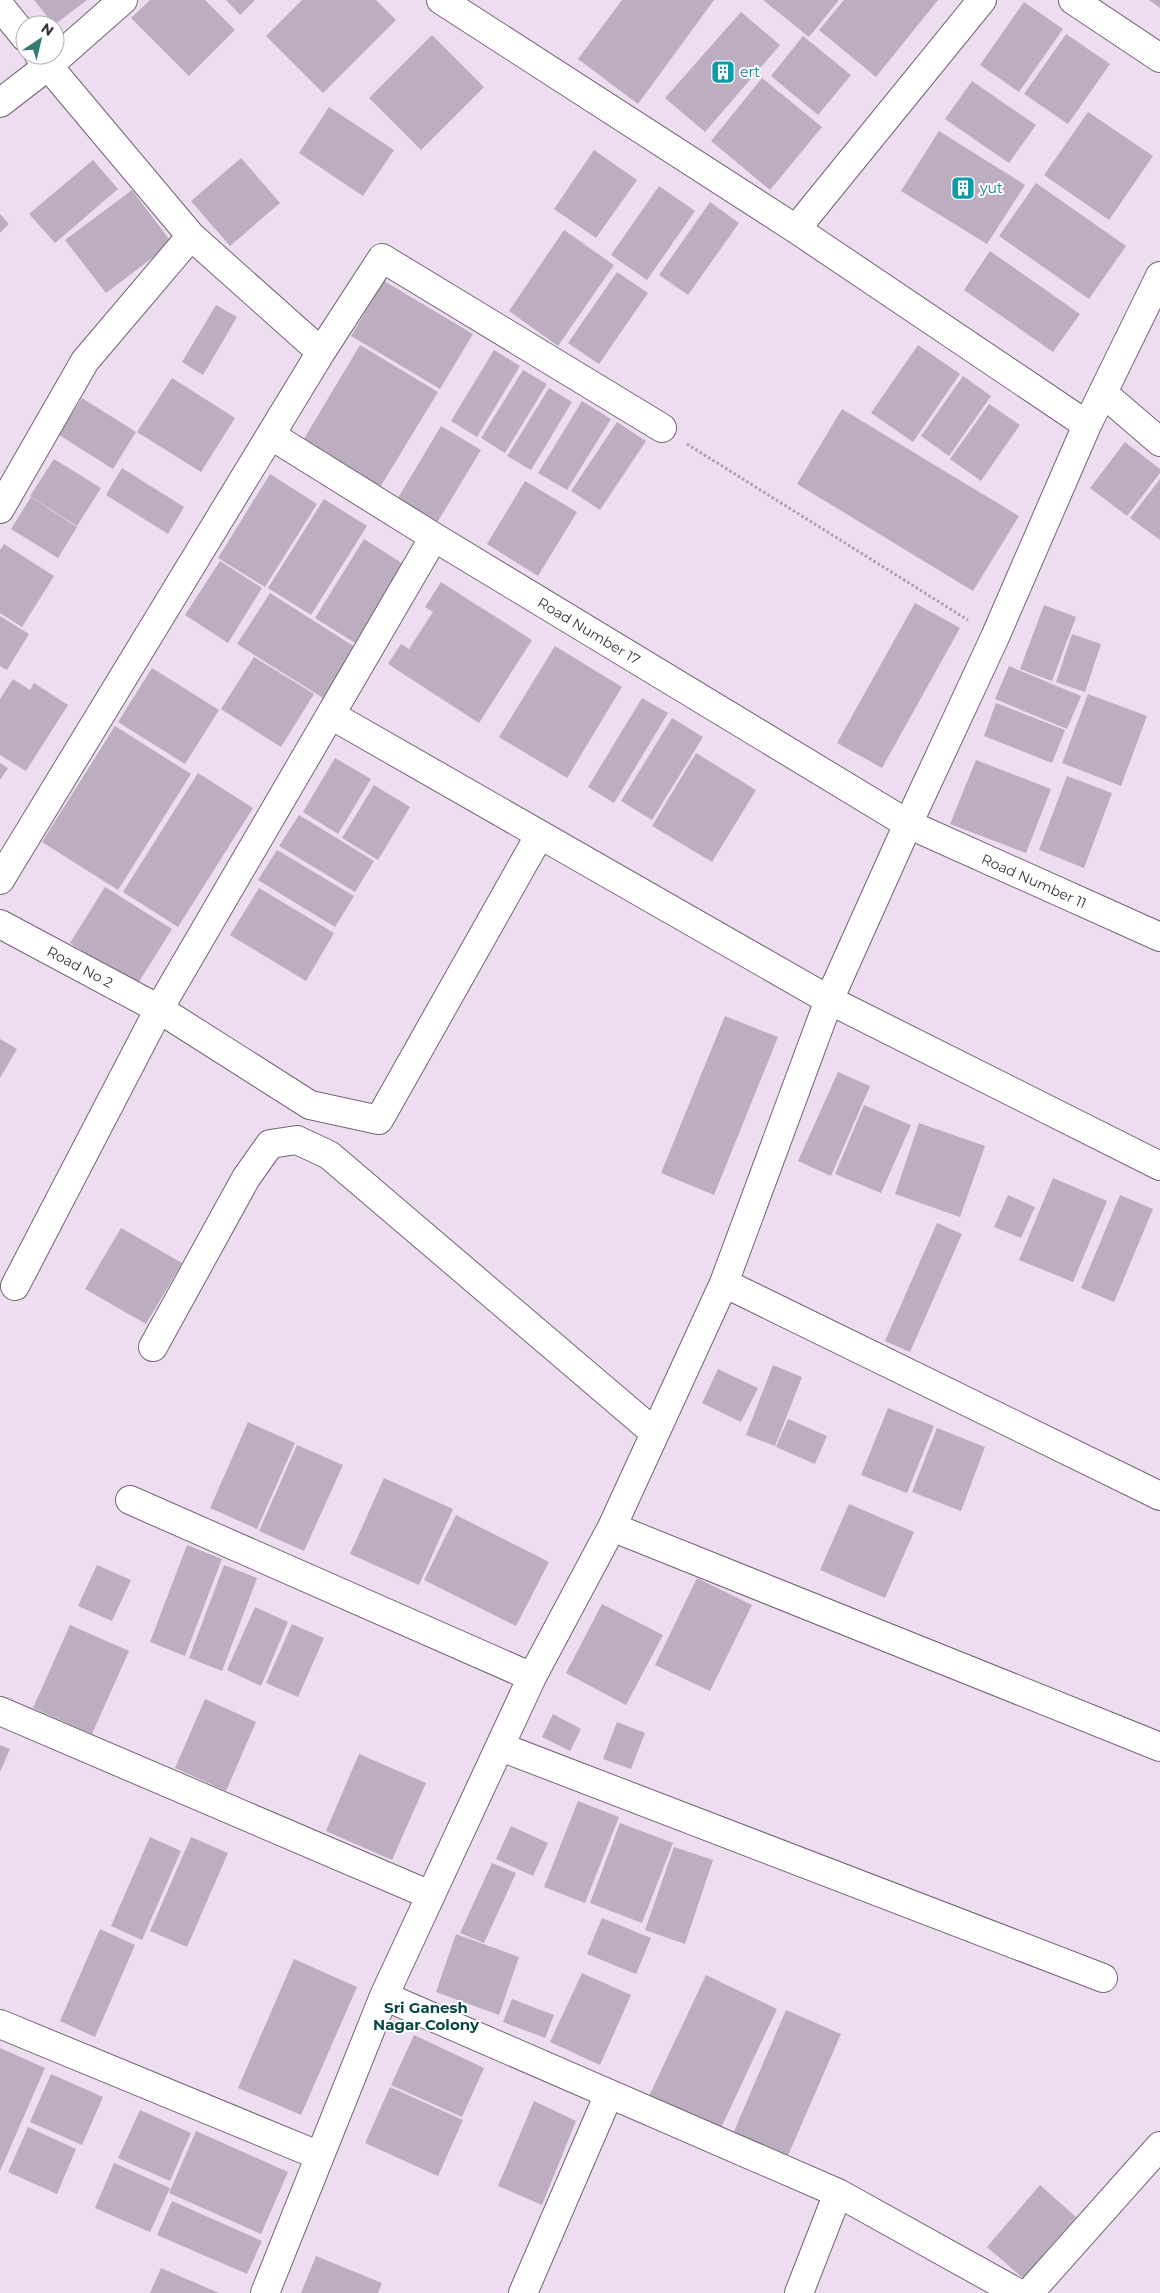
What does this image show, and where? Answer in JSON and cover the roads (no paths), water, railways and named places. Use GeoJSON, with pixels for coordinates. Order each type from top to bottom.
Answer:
{"type":"FeatureCollection","features":[{"type":"Feature","properties":{"kind":"street"},"geometry":{"type":"LineString","coordinates":[[65,44],[122,0]]}},
{"type":"Feature","properties":{"kind":"street"},"geometry":{"type":"LineString","coordinates":[[441,0],[796,229],[1087,425]]}},
{"type":"Feature","properties":{"kind":"street"},"geometry":{"type":"LineString","coordinates":[[796,229],[982,0]]}},
{"type":"Feature","properties":{"kind":"street"},"geometry":{"type":"LineString","coordinates":[[1074,0],[1160,58]]}},
{"type":"Feature","properties":{"kind":"street"},"geometry":{"type":"LineString","coordinates":[[0,6],[15,25]]}},
{"type":"Feature","properties":{"kind":"street"},"geometry":{"type":"LineString","coordinates":[[0,103],[39,65]]}},
{"type":"Feature","properties":{"kind":"street"},"geometry":{"type":"LineString","coordinates":[[48,65],[191,236],[321,352]]}},
{"type":"Feature","properties":{"kind":"street"},"geometry":{"type":"LineString","coordinates":[[0,509],[85,361],[191,236]]}},
{"type":"Feature","properties":{"kind":"street"},"geometry":{"type":"LineString","coordinates":[[0,880],[272,436],[321,352],[382,258],[662,428]]}},
{"type":"Feature","properties":{"kind":"street"},"geometry":{"type":"LineString","coordinates":[[265,2293],[384,1996],[532,1677],[612,1527],[724,1283],[830,1000],[908,824],[996,637],[1087,425],[1160,276]]}},
{"type":"Feature","properties":{"kind":"street"},"geometry":{"type":"LineString","coordinates":[[1103,393],[1160,442]]}},
{"type":"Feature","properties":{"kind":"street","name":"Road Number 17"},"geometry":{"type":"LineString","coordinates":[[272,436],[434,537],[908,824]]}},
{"type":"Feature","properties":{"kind":"street"},"geometry":{"type":"LineString","coordinates":[[15,1286],[159,1009],[434,537]]}},
{"type":"Feature","properties":{"kind":"street"},"geometry":{"type":"LineString","coordinates":[[331,715],[539,836],[830,1000],[1160,1166]]}},
{"type":"Feature","properties":{"kind":"street","name":"Road Number 11"},"geometry":{"type":"LineString","coordinates":[[908,824],[1160,937]]}},
{"type":"Feature","properties":{"kind":"street","name":"Road No 2"},"geometry":{"type":"LineString","coordinates":[[0,924],[159,1009],[310,1104],[380,1120],[539,836]]}},
{"type":"Feature","properties":{"kind":"street"},"geometry":{"type":"LineString","coordinates":[[153,1347],[246,1178],[270,1144],[297,1140],[329,1154],[655,1433]]}},
{"type":"Feature","properties":{"kind":"street"},"geometry":{"type":"LineString","coordinates":[[724,1283],[1160,1496]]}},
{"type":"Feature","properties":{"kind":"street"},"geometry":{"type":"LineString","coordinates":[[130,1500],[532,1677]]}},
{"type":"Feature","properties":{"kind":"street"},"geometry":{"type":"LineString","coordinates":[[612,1527],[1160,1747]]}},
{"type":"Feature","properties":{"kind":"street"},"geometry":{"type":"LineString","coordinates":[[0,1711],[430,1895]]}},
{"type":"Feature","properties":{"kind":"street"},"geometry":{"type":"LineString","coordinates":[[500,1747],[1103,1978]]}},
{"type":"Feature","properties":{"kind":"street"},"geometry":{"type":"LineString","coordinates":[[384,1996],[838,2193],[1018,2293]]}},
{"type":"Feature","properties":{"kind":"street"},"geometry":{"type":"LineString","coordinates":[[0,2024],[320,2156]]}},
{"type":"Feature","properties":{"kind":"street"},"geometry":{"type":"LineString","coordinates":[[523,2293],[609,2094]]}},
{"type":"Feature","properties":{"kind":"street"},"geometry":{"type":"LineString","coordinates":[[1029,2293],[1160,2146]]}},
{"type":"Feature","properties":{"kind":"street"},"geometry":{"type":"LineString","coordinates":[[799,2293],[838,2193]]}},
{"type":"Feature","properties":{"kind":"place","name":"ert"},"geometry":{"type":"Point","coordinates":[723,72]}},
{"type":"Feature","properties":{"kind":"place","name":"yut"},"geometry":{"type":"Point","coordinates":[963,188]}},
{"type":"Feature","properties":{"kind":"district","name":"Sri Ganesh Nagar Colony"},"geometry":{"type":"Point","coordinates":[426,2016]}}]}
